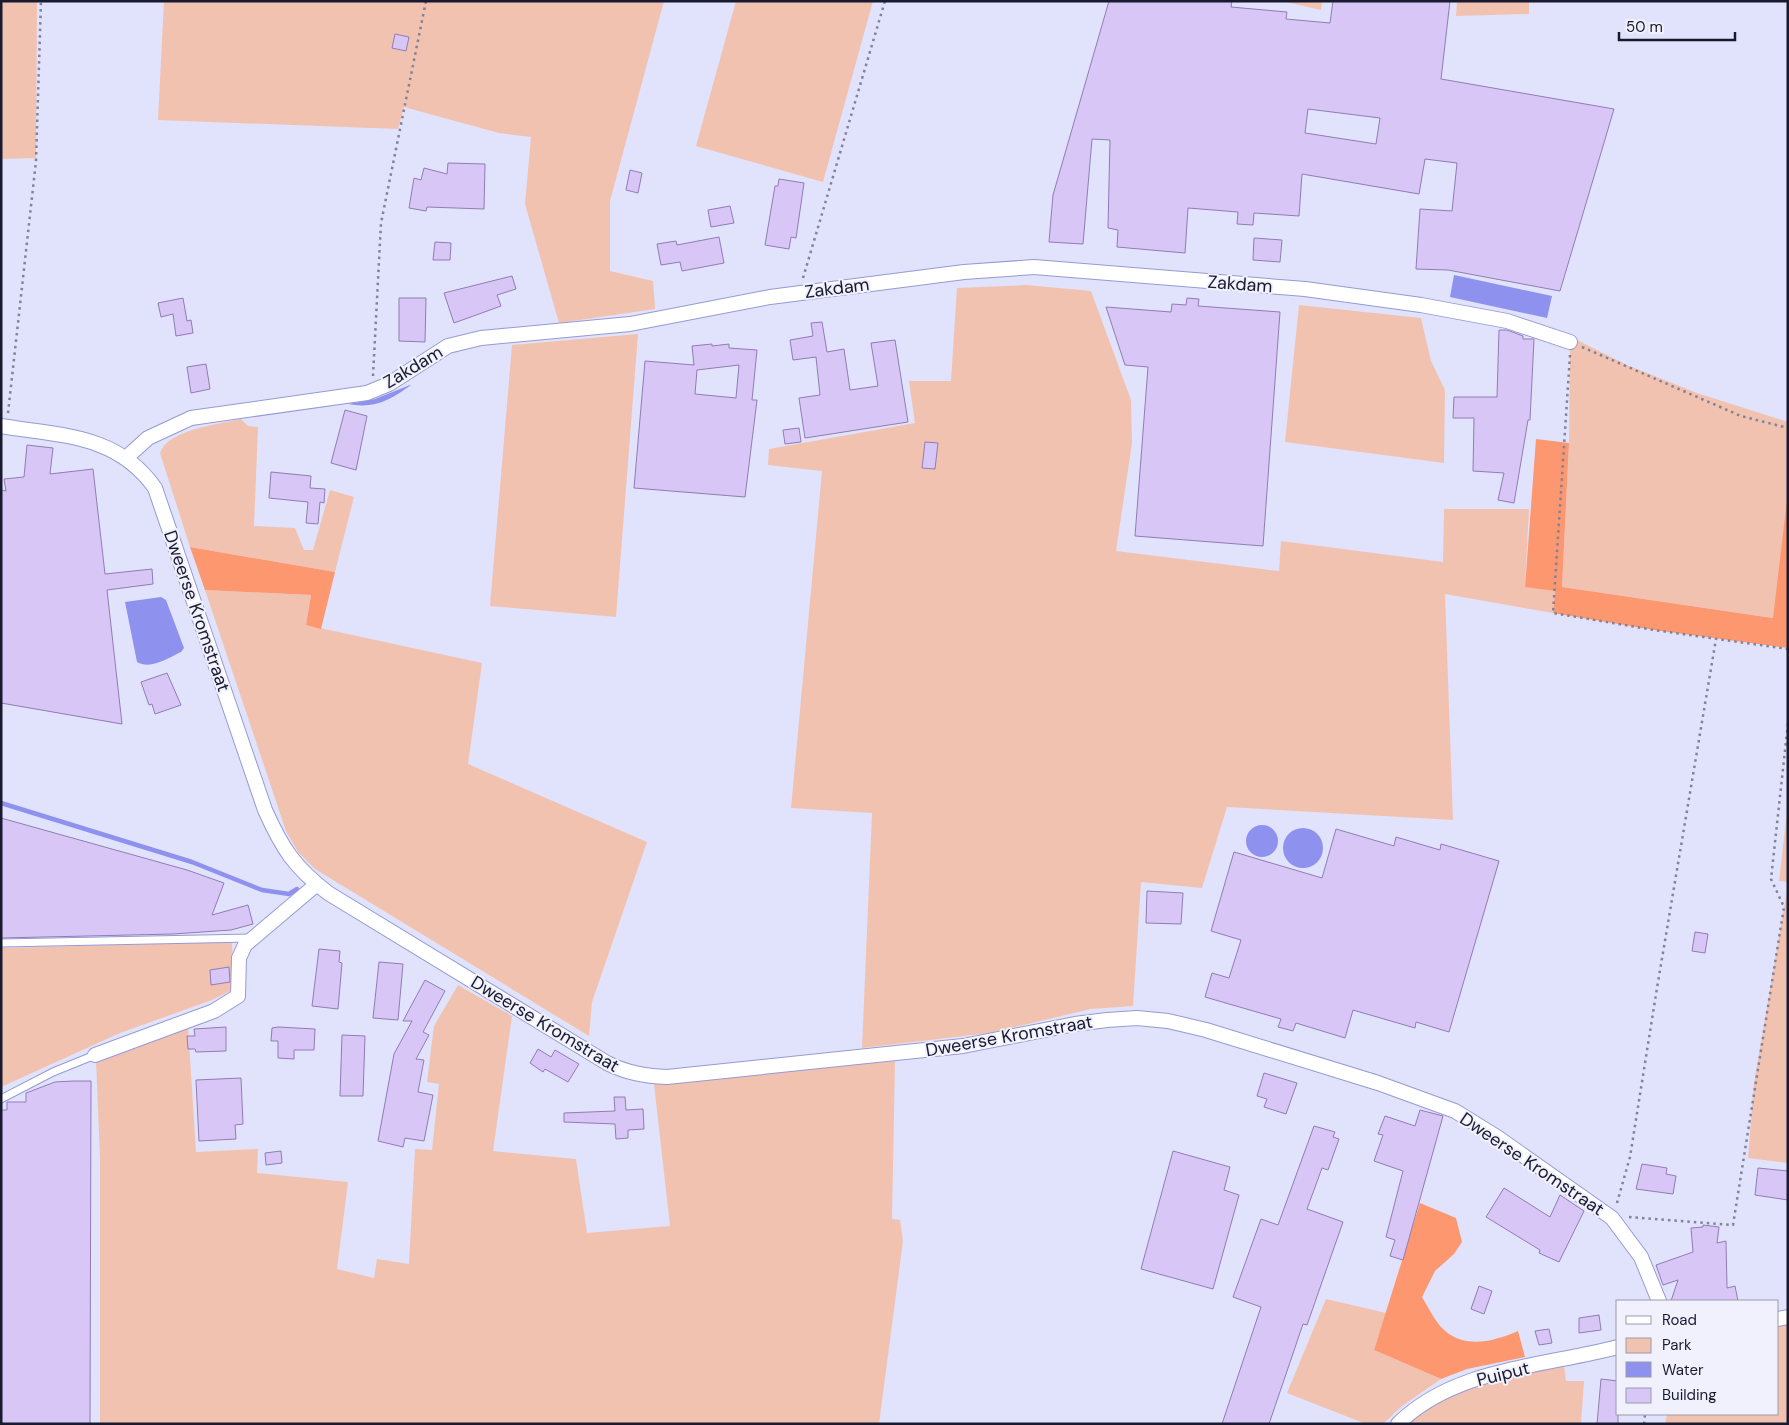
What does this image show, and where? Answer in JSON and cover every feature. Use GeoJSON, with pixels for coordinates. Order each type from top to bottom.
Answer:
{"type":"FeatureCollection","features":[{"type":"Feature","properties":{"kind":"street","name":"Zakdam"},"geometry":{"type":"LineString","coordinates":[[127,457],[148,438],[191,418],[373,390],[389,384],[448,346],[481,338],[630,324],[770,297],[964,272],[1034,267],[1305,289],[1421,305],[1507,321],[1570,342]]}},
{"type":"Feature","properties":{"kind":"street","name":"Dweerse Kromstraat"},"geometry":{"type":"LineString","coordinates":[[4,426],[81,439],[107,446],[127,457],[143,471],[158,497],[265,810],[281,845],[298,866],[317,884],[599,1058],[624,1071],[645,1076],[667,1077],[963,1046],[1075,1024],[1107,1020],[1137,1018],[1168,1021],[1206,1030],[1378,1082],[1455,1111],[1497,1137],[1612,1218],[1641,1257],[1659,1300]]}},
{"type":"Feature","properties":{"kind":"street"},"geometry":{"type":"LineString","coordinates":[[95,1055],[214,1011],[238,996],[239,958],[245,945],[317,884]]}},
{"type":"Feature","properties":{"kind":"street","name":"Puiput"},"geometry":{"type":"LineString","coordinates":[[1398,1424],[1420,1407],[1456,1386],[1616,1347]]}},
{"type":"Feature","properties":{"kind":"lane"},"geometry":{"type":"LineString","coordinates":[[1,943],[254,938]]}},
{"type":"Feature","properties":{"kind":"lane"},"geometry":{"type":"LineString","coordinates":[[1,1099],[53,1072],[95,1055]]}},
{"type":"Feature","properties":{"kind":"path"},"geometry":{"type":"LineString","coordinates":[[4,426],[36,161],[41,1]]}},
{"type":"Feature","properties":{"kind":"path"},"geometry":{"type":"LineString","coordinates":[[373,390],[381,223],[426,1]]}},
{"type":"Feature","properties":{"kind":"path"},"geometry":{"type":"LineString","coordinates":[[798,294],[886,1]]}},
{"type":"Feature","properties":{"kind":"path"},"geometry":{"type":"LineString","coordinates":[[1788,428],[1741,416],[1570,342],[1553,613],[1788,649]]}},
{"type":"Feature","properties":{"kind":"path"},"geometry":{"type":"LineString","coordinates":[[1716,639],[1656,988],[1630,1157],[1612,1218],[1636,1217],[1733,1225],[1784,907],[1771,879],[1788,723]]}},
{"type":"Feature","properties":{"kind":"green space"},"geometry":{"type":"Polygon","coordinates":[[[1,1],[37,1],[36,158],[1,159],[1,1]]]}},
{"type":"Feature","properties":{"kind":"green space"},"geometry":{"type":"Polygon","coordinates":[[[164,1],[664,1],[610,201],[610,271],[653,281],[655,309],[559,323],[525,204],[531,137],[499,133],[404,107],[398,129],[158,120],[164,1]]]}},
{"type":"Feature","properties":{"kind":"green space"},"geometry":{"type":"Polygon","coordinates":[[[736,1],[873,1],[823,182],[696,146],[736,1]]]}},
{"type":"Feature","properties":{"kind":"green space"},"geometry":{"type":"Polygon","coordinates":[[[1282,1],[1322,1],[1321,10],[1282,1]]]}},
{"type":"Feature","properties":{"kind":"green space"},"geometry":{"type":"Polygon","coordinates":[[[1457,1],[1529,1],[1529,14],[1456,16],[1457,1]]]}},
{"type":"Feature","properties":{"kind":"green space"},"geometry":{"type":"Polygon","coordinates":[[[1027,285],[1091,291],[1131,400],[1132,443],[1116,551],[1279,571],[1281,541],[1443,562],[1444,509],[1529,509],[1525,586],[1555,591],[1553,613],[1445,594],[1453,820],[1227,807],[1202,888],[1141,882],[1133,1006],[1091,1009],[989,1033],[862,1048],[872,813],[791,808],[822,471],[768,465],[769,449],[915,423],[909,381],[951,381],[957,288],[1027,285]]]}},
{"type":"Feature","properties":{"kind":"green space"},"geometry":{"type":"Polygon","coordinates":[[[1299,305],[1421,318],[1431,361],[1445,390],[1444,463],[1285,442],[1299,305]]]}},
{"type":"Feature","properties":{"kind":"green space"},"geometry":{"type":"Polygon","coordinates":[[[638,334],[616,617],[490,606],[512,345],[638,334]]]}},
{"type":"Feature","properties":{"kind":"green space"},"geometry":{"type":"Polygon","coordinates":[[[1573,338],[1627,365],[1697,393],[1788,422],[1788,491],[1774,618],[1562,587],[1569,443],[1570,348],[1573,338]]]}},
{"type":"Feature","properties":{"kind":"green space"},"geometry":{"type":"Polygon","coordinates":[[[241,419],[248,426],[258,427],[254,526],[295,528],[304,550],[313,550],[330,490],[354,497],[335,572],[190,547],[160,453],[165,445],[183,433],[241,419]]]}},
{"type":"Feature","properties":{"kind":"green space"},"geometry":{"type":"Polygon","coordinates":[[[205,590],[311,595],[306,625],[482,663],[468,764],[647,842],[592,1002],[589,1036],[315,869],[298,852],[286,831],[205,590]]]}},
{"type":"Feature","properties":{"kind":"green space"},"geometry":{"type":"Polygon","coordinates":[[[1788,804],[1788,882],[1779,881],[1788,804]]]}},
{"type":"Feature","properties":{"kind":"green space"},"geometry":{"type":"Polygon","coordinates":[[[1788,885],[1788,1163],[1748,1158],[1754,1083],[1788,885]]]}},
{"type":"Feature","properties":{"kind":"green space"},"geometry":{"type":"Polygon","coordinates":[[[232,942],[233,981],[230,991],[212,1000],[120,1033],[1,1087],[1,948],[232,942]]]}},
{"type":"Feature","properties":{"kind":"green space"},"geometry":{"type":"Polygon","coordinates":[[[458,985],[512,1016],[493,1151],[576,1159],[587,1233],[670,1226],[654,1084],[895,1061],[892,1219],[900,1220],[903,1241],[879,1424],[100,1424],[100,1159],[96,1060],[188,1026],[196,1152],[258,1149],[257,1173],[348,1182],[337,1269],[374,1278],[377,1259],[409,1264],[415,1149],[432,1150],[439,1084],[427,1082],[434,1026],[458,985]]]}},
{"type":"Feature","properties":{"kind":"green space"},"geometry":{"type":"Polygon","coordinates":[[[1326,1299],[1386,1313],[1374,1350],[1441,1379],[1402,1406],[1383,1424],[1366,1424],[1287,1393],[1326,1299]]]}},
{"type":"Feature","properties":{"kind":"green space"},"geometry":{"type":"Polygon","coordinates":[[[1788,1322],[1788,1424],[1665,1424],[1667,1415],[1779,1415],[1779,1324],[1788,1322]]]}},
{"type":"Feature","properties":{"kind":"green space"},"geometry":{"type":"Polygon","coordinates":[[[1564,1365],[1566,1381],[1584,1381],[1581,1424],[1407,1424],[1420,1412],[1458,1393],[1503,1379],[1564,1365]]]}},
{"type":"Feature","properties":{"kind":"shaded area"},"geometry":{"type":"Polygon","coordinates":[[[1536,439],[1569,443],[1562,587],[1773,618],[1788,491],[1788,648],[1654,630],[1553,613],[1555,591],[1525,587],[1536,439]]]}},
{"type":"Feature","properties":{"kind":"shaded area"},"geometry":{"type":"Polygon","coordinates":[[[190,547],[335,572],[321,629],[306,625],[311,595],[205,590],[190,547]]]}},
{"type":"Feature","properties":{"kind":"shaded area"},"geometry":{"type":"Polygon","coordinates":[[[1420,1203],[1456,1218],[1462,1242],[1454,1254],[1435,1271],[1422,1297],[1436,1320],[1450,1334],[1468,1341],[1488,1341],[1518,1331],[1525,1357],[1467,1369],[1441,1379],[1374,1350],[1420,1203]]]}},
{"type":"Feature","properties":{"kind":"water"},"geometry":{"type":"Polygon","coordinates":[[[1454,275],[1552,296],[1547,318],[1450,297],[1454,275]]]}},
{"type":"Feature","properties":{"kind":"water"},"geometry":{"type":"Polygon","coordinates":[[[411,385],[382,402],[366,405],[348,404],[375,399],[411,385]]]}},
{"type":"Feature","properties":{"kind":"water"},"geometry":{"type":"Polygon","coordinates":[[[161,597],[166,600],[184,648],[181,652],[154,664],[142,664],[137,662],[125,602],[161,597]]]}},
{"type":"Feature","properties":{"kind":"water"},"geometry":{"type":"Polygon","coordinates":[[[1262,825],[1268,826],[1273,830],[1277,835],[1277,847],[1273,852],[1268,856],[1262,857],[1256,856],[1251,852],[1247,847],[1246,841],[1247,835],[1251,830],[1256,826],[1262,825]]]}},
{"type":"Feature","properties":{"kind":"water"},"geometry":{"type":"Polygon","coordinates":[[[1303,828],[1314,831],[1320,837],[1323,848],[1320,859],[1314,865],[1303,868],[1292,865],[1286,859],[1283,848],[1286,837],[1292,831],[1303,828]]]}},
{"type":"Feature","properties":{"kind":"building"},"geometry":{"type":"Polygon","coordinates":[[[1109,1],[1232,1],[1231,7],[1287,12],[1286,19],[1330,23],[1333,1],[1450,1],[1441,79],[1614,109],[1560,291],[1448,270],[1416,269],[1420,209],[1452,211],[1457,163],[1425,159],[1419,194],[1302,174],[1299,216],[1254,213],[1253,225],[1237,224],[1238,212],[1188,208],[1185,253],[1117,247],[1118,230],[1108,228],[1110,140],[1092,139],[1083,244],[1049,242],[1053,195],[1109,1]],[[1308,109],[1305,133],[1376,144],[1380,118],[1308,109]]]}},
{"type":"Feature","properties":{"kind":"building"},"geometry":{"type":"Polygon","coordinates":[[[395,34],[409,37],[406,51],[392,48],[395,34]]]}},
{"type":"Feature","properties":{"kind":"building"},"geometry":{"type":"Polygon","coordinates":[[[448,163],[485,164],[484,209],[427,207],[426,211],[409,208],[414,178],[421,180],[424,168],[447,174],[448,163]]]}},
{"type":"Feature","properties":{"kind":"building"},"geometry":{"type":"Polygon","coordinates":[[[630,170],[642,173],[638,193],[626,190],[630,170]]]}},
{"type":"Feature","properties":{"kind":"building"},"geometry":{"type":"Polygon","coordinates":[[[779,179],[804,183],[796,238],[791,237],[789,249],[765,245],[775,186],[778,186],[779,179]]]}},
{"type":"Feature","properties":{"kind":"building"},"geometry":{"type":"Polygon","coordinates":[[[730,206],[734,223],[711,227],[708,210],[730,206]]]}},
{"type":"Feature","properties":{"kind":"building"},"geometry":{"type":"Polygon","coordinates":[[[719,237],[724,263],[682,271],[680,262],[661,265],[657,244],[676,241],[677,245],[719,237]]]}},
{"type":"Feature","properties":{"kind":"building"},"geometry":{"type":"Polygon","coordinates":[[[1254,238],[1282,240],[1280,262],[1253,260],[1254,238]]]}},
{"type":"Feature","properties":{"kind":"building"},"geometry":{"type":"Polygon","coordinates":[[[435,242],[451,243],[450,260],[433,260],[435,242]]]}},
{"type":"Feature","properties":{"kind":"building"},"geometry":{"type":"Polygon","coordinates":[[[512,276],[516,289],[497,295],[501,306],[454,323],[444,293],[512,276]]]}},
{"type":"Feature","properties":{"kind":"building"},"geometry":{"type":"Polygon","coordinates":[[[183,298],[187,321],[191,320],[193,333],[176,336],[173,314],[161,317],[158,303],[183,298]]]}},
{"type":"Feature","properties":{"kind":"building"},"geometry":{"type":"Polygon","coordinates":[[[399,298],[426,298],[425,342],[399,341],[399,298]]]}},
{"type":"Feature","properties":{"kind":"building"},"geometry":{"type":"Polygon","coordinates":[[[1187,298],[1199,299],[1198,306],[1280,312],[1263,546],[1135,536],[1148,367],[1125,365],[1106,307],[1171,312],[1172,304],[1186,305],[1187,298]]]}},
{"type":"Feature","properties":{"kind":"building"},"geometry":{"type":"Polygon","coordinates":[[[822,322],[827,352],[844,349],[850,390],[878,386],[871,343],[895,340],[908,422],[805,438],[799,398],[820,395],[816,357],[793,360],[790,340],[813,336],[811,323],[822,322]]]}},
{"type":"Feature","properties":{"kind":"building"},"geometry":{"type":"Polygon","coordinates":[[[1499,330],[1507,330],[1523,336],[1523,339],[1534,339],[1530,420],[1528,420],[1514,503],[1498,500],[1504,473],[1473,471],[1474,418],[1453,418],[1454,397],[1497,397],[1499,330]]]}},
{"type":"Feature","properties":{"kind":"building"},"geometry":{"type":"Polygon","coordinates":[[[729,344],[729,348],[757,350],[752,400],[757,400],[745,497],[634,488],[645,361],[694,365],[692,346],[729,344]],[[739,365],[697,370],[695,394],[736,398],[739,365]]]}},
{"type":"Feature","properties":{"kind":"building"},"geometry":{"type":"Polygon","coordinates":[[[206,364],[210,389],[191,393],[187,367],[206,364]]]}},
{"type":"Feature","properties":{"kind":"building"},"geometry":{"type":"Polygon","coordinates":[[[345,410],[367,416],[356,470],[331,463],[345,410]]]}},
{"type":"Feature","properties":{"kind":"building"},"geometry":{"type":"Polygon","coordinates":[[[799,428],[801,442],[785,444],[783,430],[799,428]]]}},
{"type":"Feature","properties":{"kind":"building"},"geometry":{"type":"Polygon","coordinates":[[[925,442],[938,443],[935,469],[922,468],[925,442]]]}},
{"type":"Feature","properties":{"kind":"building"},"geometry":{"type":"Polygon","coordinates":[[[27,445],[53,448],[50,474],[93,469],[105,574],[152,569],[153,584],[107,590],[122,724],[1,703],[1,490],[6,491],[4,479],[24,477],[27,445]]]}},
{"type":"Feature","properties":{"kind":"building"},"geometry":{"type":"Polygon","coordinates":[[[271,472],[311,476],[310,488],[325,489],[324,503],[320,502],[318,524],[306,523],[308,502],[269,498],[271,472]]]}},
{"type":"Feature","properties":{"kind":"building"},"geometry":{"type":"Polygon","coordinates":[[[167,673],[181,705],[155,714],[152,704],[149,705],[141,682],[167,673]]]}},
{"type":"Feature","properties":{"kind":"building"},"geometry":{"type":"Polygon","coordinates":[[[1,818],[187,870],[224,883],[212,915],[248,905],[253,924],[231,930],[173,934],[1,938],[1,818]]]}},
{"type":"Feature","properties":{"kind":"building"},"geometry":{"type":"Polygon","coordinates":[[[1336,829],[1394,846],[1396,837],[1440,850],[1441,844],[1499,861],[1449,1032],[1416,1022],[1415,1028],[1353,1010],[1345,1038],[1296,1023],[1293,1031],[1278,1027],[1281,1019],[1205,997],[1212,973],[1229,978],[1241,940],[1211,931],[1234,852],[1322,878],[1336,829]]]}},
{"type":"Feature","properties":{"kind":"building"},"geometry":{"type":"Polygon","coordinates":[[[1147,891],[1183,893],[1181,924],[1146,923],[1147,891]]]}},
{"type":"Feature","properties":{"kind":"building"},"geometry":{"type":"Polygon","coordinates":[[[1695,932],[1708,934],[1705,953],[1692,951],[1695,932]]]}},
{"type":"Feature","properties":{"kind":"building"},"geometry":{"type":"Polygon","coordinates":[[[319,949],[340,951],[339,962],[342,963],[338,1009],[312,1006],[319,949]]]}},
{"type":"Feature","properties":{"kind":"building"},"geometry":{"type":"Polygon","coordinates":[[[379,962],[403,964],[398,1020],[373,1018],[379,962]]]}},
{"type":"Feature","properties":{"kind":"building"},"geometry":{"type":"Polygon","coordinates":[[[229,967],[230,982],[211,985],[210,970],[229,967]]]}},
{"type":"Feature","properties":{"kind":"building"},"geometry":{"type":"Polygon","coordinates":[[[425,980],[445,991],[423,1032],[429,1035],[416,1059],[424,1060],[418,1092],[433,1095],[424,1141],[405,1138],[403,1147],[378,1141],[394,1054],[412,1021],[403,1021],[425,980]]]}},
{"type":"Feature","properties":{"kind":"building"},"geometry":{"type":"Polygon","coordinates":[[[226,1027],[226,1051],[196,1052],[195,1049],[188,1049],[187,1036],[195,1036],[194,1029],[226,1027]]]}},
{"type":"Feature","properties":{"kind":"building"},"geometry":{"type":"Polygon","coordinates":[[[272,1028],[315,1029],[314,1050],[294,1050],[294,1059],[278,1058],[278,1041],[271,1041],[272,1028]]]}},
{"type":"Feature","properties":{"kind":"building"},"geometry":{"type":"Polygon","coordinates":[[[342,1035],[365,1036],[363,1096],[340,1096],[342,1035]]]}},
{"type":"Feature","properties":{"kind":"building"},"geometry":{"type":"Polygon","coordinates":[[[538,1049],[551,1057],[555,1050],[579,1064],[568,1082],[545,1069],[543,1072],[530,1063],[538,1049]]]}},
{"type":"Feature","properties":{"kind":"building"},"geometry":{"type":"Polygon","coordinates":[[[1264,1073],[1297,1083],[1286,1114],[1264,1107],[1267,1099],[1257,1096],[1264,1073]]]}},
{"type":"Feature","properties":{"kind":"building"},"geometry":{"type":"Polygon","coordinates":[[[241,1078],[243,1124],[235,1125],[236,1139],[199,1141],[196,1080],[241,1078]]]}},
{"type":"Feature","properties":{"kind":"building"},"geometry":{"type":"Polygon","coordinates":[[[91,1081],[90,1424],[1,1424],[1,1110],[7,1110],[7,1102],[26,1102],[26,1093],[55,1082],[91,1081]]]}},
{"type":"Feature","properties":{"kind":"building"},"geometry":{"type":"Polygon","coordinates":[[[614,1097],[625,1097],[626,1110],[643,1109],[644,1129],[628,1130],[628,1138],[616,1139],[615,1124],[564,1122],[564,1113],[615,1111],[614,1097]]]}},
{"type":"Feature","properties":{"kind":"building"},"geometry":{"type":"Polygon","coordinates":[[[1420,1110],[1443,1116],[1403,1260],[1390,1256],[1395,1240],[1386,1237],[1403,1171],[1374,1161],[1383,1135],[1378,1134],[1385,1116],[1415,1126],[1420,1110]]]}},
{"type":"Feature","properties":{"kind":"building"},"geometry":{"type":"Polygon","coordinates":[[[1314,1126],[1335,1132],[1333,1137],[1339,1139],[1328,1170],[1322,1168],[1307,1209],[1343,1222],[1307,1325],[1303,1324],[1269,1424],[1222,1424],[1261,1307],[1233,1297],[1261,1219],[1278,1225],[1314,1126]]]}},
{"type":"Feature","properties":{"kind":"building"},"geometry":{"type":"Polygon","coordinates":[[[281,1151],[282,1163],[266,1165],[265,1153],[281,1151]]]}},
{"type":"Feature","properties":{"kind":"building"},"geometry":{"type":"Polygon","coordinates":[[[1173,1151],[1230,1167],[1224,1190],[1239,1195],[1213,1289],[1141,1269],[1173,1151]]]}},
{"type":"Feature","properties":{"kind":"building"},"geometry":{"type":"Polygon","coordinates":[[[1642,1164],[1667,1168],[1666,1174],[1676,1176],[1673,1194],[1636,1189],[1642,1164]]]}},
{"type":"Feature","properties":{"kind":"building"},"geometry":{"type":"Polygon","coordinates":[[[1758,1168],[1788,1171],[1788,1200],[1755,1195],[1758,1168]]]}},
{"type":"Feature","properties":{"kind":"building"},"geometry":{"type":"Polygon","coordinates":[[[1504,1188],[1550,1217],[1560,1195],[1584,1211],[1559,1262],[1539,1253],[1540,1250],[1486,1217],[1504,1188]]]}},
{"type":"Feature","properties":{"kind":"building"},"geometry":{"type":"Polygon","coordinates":[[[1703,1225],[1719,1227],[1717,1243],[1726,1241],[1727,1288],[1735,1286],[1738,1300],[1671,1300],[1678,1280],[1663,1285],[1656,1265],[1693,1252],[1691,1228],[1703,1227],[1703,1225]]]}},
{"type":"Feature","properties":{"kind":"building"},"geometry":{"type":"Polygon","coordinates":[[[1479,1286],[1492,1291],[1484,1314],[1471,1309],[1479,1286]]]}},
{"type":"Feature","properties":{"kind":"building"},"geometry":{"type":"Polygon","coordinates":[[[1599,1315],[1601,1330],[1579,1333],[1579,1318],[1599,1315]]]}},
{"type":"Feature","properties":{"kind":"building"},"geometry":{"type":"Polygon","coordinates":[[[1549,1329],[1552,1343],[1539,1345],[1535,1331],[1549,1329]]]}},
{"type":"Feature","properties":{"kind":"building"},"geometry":{"type":"Polygon","coordinates":[[[1601,1379],[1616,1381],[1616,1415],[1618,1415],[1618,1424],[1597,1424],[1601,1379]]]}},
{"type":"Feature","properties":{"kind":"waterway"},"geometry":{"type":"LineString","coordinates":[[1,803],[192,862],[262,890],[289,894],[297,889]]}}]}
